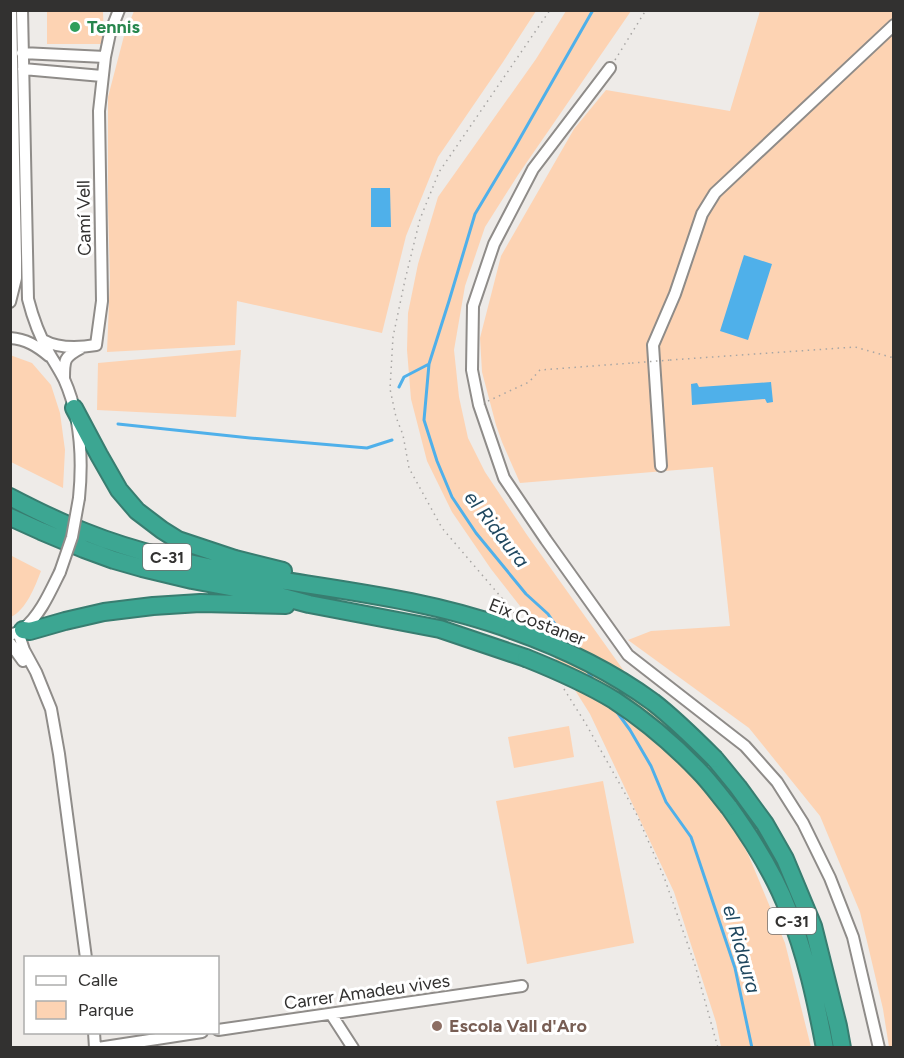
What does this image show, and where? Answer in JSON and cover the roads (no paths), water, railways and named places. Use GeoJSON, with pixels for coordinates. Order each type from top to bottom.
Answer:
{"type":"FeatureCollection","features":[{"type":"Feature","properties":{"kind":"highway"},"geometry":{"type":"LineString","coordinates":[[74,408],[119,490],[137,511],[162,530],[178,540],[197,547],[284,571],[332,588]]}},
{"type":"Feature","properties":{"kind":"highway","name":"Eix Costaner"},"geometry":{"type":"LineString","coordinates":[[10,497],[86,533],[142,551],[237,573],[436,608],[512,630],[594,666],[652,701],[715,759],[765,824],[785,860],[813,926],[842,1047]]}},
{"type":"Feature","properties":{"kind":"highway","name":"Eix Costaner"},"geometry":{"type":"LineString","coordinates":[[10,517],[114,560],[171,575],[440,629],[557,670],[614,701],[642,720],[700,772],[749,834],[788,909],[816,999],[825,1047]]}},
{"type":"Feature","properties":{"kind":"highway"},"geometry":{"type":"LineString","coordinates":[[17,632],[30,631],[104,612],[153,606],[200,603],[309,604]]}},
{"type":"Feature","properties":{"kind":"street"},"geometry":{"type":"LineString","coordinates":[[10,302],[16,278],[11,10]]}},
{"type":"Feature","properties":{"kind":"street"},"geometry":{"type":"LineString","coordinates":[[22,10],[28,299],[32,316],[51,358],[64,378],[74,408],[81,450],[81,473],[80,498],[72,537],[60,572],[43,604],[17,632],[51,709],[86,956]]}},
{"type":"Feature","properties":{"kind":"street","name":"Camí Vell"},"geometry":{"type":"LineString","coordinates":[[64,378],[64,362],[71,353],[82,347],[96,345],[102,302],[99,111],[105,57],[110,33],[119,10]]}},
{"type":"Feature","properties":{"kind":"street"},"geometry":{"type":"LineString","coordinates":[[661,466],[652,345],[675,294],[702,214],[715,193],[894,25]]}},
{"type":"Feature","properties":{"kind":"street"},"geometry":{"type":"LineString","coordinates":[[22,53],[105,57]]}},
{"type":"Feature","properties":{"kind":"street"},"geometry":{"type":"LineString","coordinates":[[610,68],[533,169],[494,244],[473,306],[472,370],[479,405],[504,478],[628,655],[745,746],[777,782],[803,823],[830,878],[853,937],[879,1047]]}},
{"type":"Feature","properties":{"kind":"street"},"geometry":{"type":"LineString","coordinates":[[23,69],[102,76]]}},
{"type":"Feature","properties":{"kind":"street"},"geometry":{"type":"LineString","coordinates":[[10,338],[26,340],[51,358]]}},
{"type":"Feature","properties":{"kind":"street"},"geometry":{"type":"LineString","coordinates":[[42,339],[53,345],[82,347]]}},
{"type":"Feature","properties":{"kind":"street"},"geometry":{"type":"LineString","coordinates":[[10,643],[43,688]]}},
{"type":"Feature","properties":{"kind":"street","name":"Carrer Amadeu vives"},"geometry":{"type":"LineString","coordinates":[[219,1030],[522,986]]}},
{"type":"Feature","properties":{"kind":"street"},"geometry":{"type":"LineString","coordinates":[[331,1014],[352,1047]]}},
{"type":"Feature","properties":{"kind":"street"},"geometry":{"type":"LineString","coordinates":[[97,1047],[188,1034]]}},
{"type":"Feature","properties":{"kind":"water"},"geometry":{"type":"Polygon","coordinates":[[[371,188],[390,188],[391,227],[371,227],[371,188]]]}},
{"type":"Feature","properties":{"kind":"water"},"geometry":{"type":"Polygon","coordinates":[[[744,255],[772,264],[748,340],[720,331],[744,255]]]}},
{"type":"Feature","properties":{"kind":"water"},"geometry":{"type":"Polygon","coordinates":[[[771,382],[773,402],[767,403],[765,399],[692,405],[691,384],[697,383],[699,387],[771,382]]]}},
{"type":"Feature","properties":{"kind":"waterway","name":"el Ridaura"},"geometry":{"type":"LineString","coordinates":[[570,646],[548,614],[526,594],[476,533],[452,497],[424,420],[429,364],[475,214],[593,10]]}},
{"type":"Feature","properties":{"kind":"waterway"},"geometry":{"type":"LineString","coordinates":[[399,387],[404,377],[429,364]]}},
{"type":"Feature","properties":{"kind":"waterway"},"geometry":{"type":"LineString","coordinates":[[118,424],[367,448],[392,440]]}},
{"type":"Feature","properties":{"kind":"waterway","name":"el Ridaura"},"geometry":{"type":"LineString","coordinates":[[586,669],[594,681]]}},
{"type":"Feature","properties":{"kind":"waterway","name":"el Ridaura"},"geometry":{"type":"LineString","coordinates":[[614,708],[651,766],[666,802],[691,837],[735,968],[752,1048]]}},
{"type":"Feature","properties":{"kind":"place","name":"Tennis"},"geometry":{"type":"Point","coordinates":[75,27]}},
{"type":"Feature","properties":{"kind":"place","name":"Escola Vall d'Aro"},"geometry":{"type":"Point","coordinates":[437,1026]}}]}
